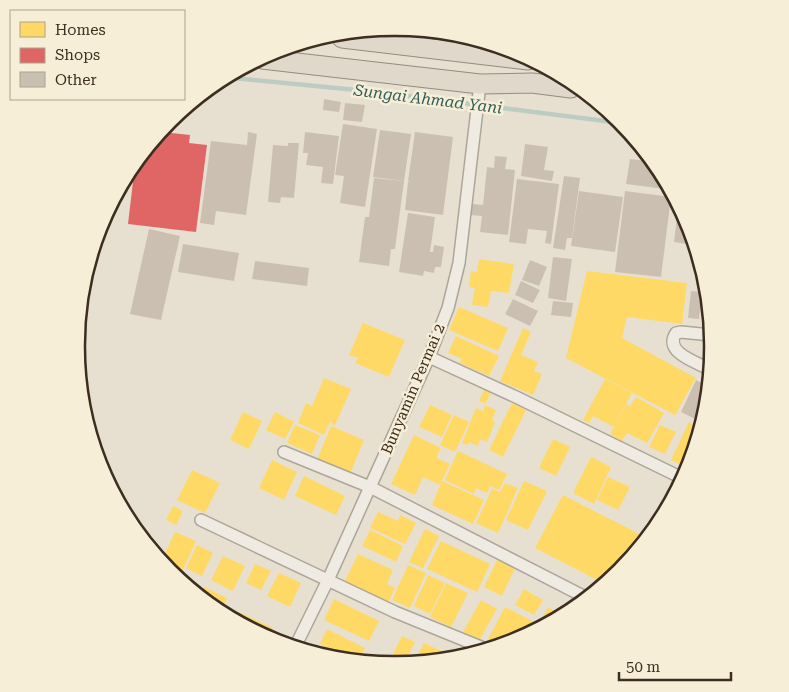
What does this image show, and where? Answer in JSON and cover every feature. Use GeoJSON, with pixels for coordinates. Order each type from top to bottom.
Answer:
{"type":"FeatureCollection","features":[{"type":"Feature","properties":{"kind":"highway"},"geometry":{"type":"LineString","coordinates":[[354,39],[490,52]]}},
{"type":"Feature","properties":{"kind":"highway"},"geometry":{"type":"LineString","coordinates":[[274,61],[479,91],[532,83],[566,87]]}},
{"type":"Feature","properties":{"kind":"street","name":"Bunyamin Permai 2"},"geometry":{"type":"LineString","coordinates":[[298,640],[328,580],[429,358],[454,288],[459,263],[479,91]]}},
{"type":"Feature","properties":{"kind":"street"},"geometry":{"type":"LineString","coordinates":[[704,334],[676,333],[672,343],[677,352],[704,366]]}},
{"type":"Feature","properties":{"kind":"street"},"geometry":{"type":"LineString","coordinates":[[429,358],[516,397],[676,475]]}},
{"type":"Feature","properties":{"kind":"street"},"geometry":{"type":"LineString","coordinates":[[284,452],[370,487],[580,594]]}},
{"type":"Feature","properties":{"kind":"street"},"geometry":{"type":"LineString","coordinates":[[201,520],[395,612],[475,645]]}},
{"type":"Feature","properties":{"kind":"building: Homes"},"geometry":{"type":"Polygon","coordinates":[[[479,259],[514,264],[509,293],[491,291],[488,307],[472,305],[475,288],[469,287],[471,271],[477,272],[479,259]]]}},
{"type":"Feature","properties":{"kind":"building: Homes"},"geometry":{"type":"Polygon","coordinates":[[[587,271],[687,283],[682,324],[627,317],[622,338],[696,378],[675,415],[566,358],[587,271]]]}},
{"type":"Feature","properties":{"kind":"building: Homes"},"geometry":{"type":"Polygon","coordinates":[[[459,307],[508,328],[498,351],[449,330],[459,307]]]}},
{"type":"Feature","properties":{"kind":"building: Homes"},"geometry":{"type":"Polygon","coordinates":[[[363,323],[405,340],[389,377],[355,363],[358,358],[349,355],[363,323]]]}},
{"type":"Feature","properties":{"kind":"building: Homes"},"geometry":{"type":"Polygon","coordinates":[[[523,328],[531,332],[521,355],[538,362],[534,371],[542,374],[533,395],[500,381],[523,328]]]}},
{"type":"Feature","properties":{"kind":"building: Homes"},"geometry":{"type":"Polygon","coordinates":[[[456,336],[499,356],[489,376],[460,363],[462,359],[448,353],[456,336]]]}},
{"type":"Feature","properties":{"kind":"building: Homes"},"geometry":{"type":"Polygon","coordinates":[[[324,378],[351,389],[335,425],[330,422],[324,435],[298,423],[306,403],[312,406],[324,378]]]}},
{"type":"Feature","properties":{"kind":"building: Homes"},"geometry":{"type":"Polygon","coordinates":[[[605,379],[632,393],[614,427],[593,416],[589,423],[583,420],[605,379]]]}},
{"type":"Feature","properties":{"kind":"building: Homes"},"geometry":{"type":"Polygon","coordinates":[[[485,388],[492,391],[485,404],[479,401],[485,388]]]}},
{"type":"Feature","properties":{"kind":"building: Homes"},"geometry":{"type":"Polygon","coordinates":[[[636,397],[664,413],[647,443],[627,433],[622,441],[610,434],[627,404],[630,406],[636,397]]]}},
{"type":"Feature","properties":{"kind":"building: Homes"},"geometry":{"type":"Polygon","coordinates":[[[512,403],[526,410],[503,457],[489,450],[512,403]]]}},
{"type":"Feature","properties":{"kind":"building: Homes"},"geometry":{"type":"Polygon","coordinates":[[[430,405],[452,415],[442,437],[419,427],[430,405]]]}},
{"type":"Feature","properties":{"kind":"building: Homes"},"geometry":{"type":"Polygon","coordinates":[[[485,405],[496,410],[492,420],[495,422],[487,442],[480,439],[478,446],[469,442],[467,445],[462,443],[476,408],[483,411],[485,405]]]}},
{"type":"Feature","properties":{"kind":"building: Homes"},"geometry":{"type":"Polygon","coordinates":[[[243,412],[262,421],[249,449],[230,440],[243,412]]]}},
{"type":"Feature","properties":{"kind":"building: Homes"},"geometry":{"type":"Polygon","coordinates":[[[275,412],[294,422],[285,439],[266,430],[275,412]]]}},
{"type":"Feature","properties":{"kind":"building: Homes"},"geometry":{"type":"Polygon","coordinates":[[[454,415],[469,422],[455,452],[440,445],[454,415]]]}},
{"type":"Feature","properties":{"kind":"building: Homes"},"geometry":{"type":"Polygon","coordinates":[[[689,422],[694,425],[681,465],[671,460],[689,422]]]}},
{"type":"Feature","properties":{"kind":"building: Homes"},"geometry":{"type":"Polygon","coordinates":[[[295,425],[320,435],[312,454],[287,443],[295,425]]]}},
{"type":"Feature","properties":{"kind":"building: Homes"},"geometry":{"type":"Polygon","coordinates":[[[660,425],[676,432],[665,454],[649,447],[660,425]]]}},
{"type":"Feature","properties":{"kind":"building: Homes"},"geometry":{"type":"Polygon","coordinates":[[[331,426],[364,440],[350,474],[317,460],[331,426]]]}},
{"type":"Feature","properties":{"kind":"building: Homes"},"geometry":{"type":"Polygon","coordinates":[[[414,435],[441,448],[436,458],[450,464],[440,485],[423,477],[415,495],[391,484],[414,435]]]}},
{"type":"Feature","properties":{"kind":"building: Homes"},"geometry":{"type":"Polygon","coordinates":[[[553,439],[570,447],[556,476],[539,468],[553,439]]]}},
{"type":"Feature","properties":{"kind":"building: Homes"},"geometry":{"type":"Polygon","coordinates":[[[458,451],[507,474],[499,490],[490,486],[487,493],[476,488],[474,494],[445,480],[458,451]]]}},
{"type":"Feature","properties":{"kind":"building: Homes"},"geometry":{"type":"Polygon","coordinates":[[[591,457],[611,467],[594,504],[573,493],[591,457]]]}},
{"type":"Feature","properties":{"kind":"building: Homes"},"geometry":{"type":"Polygon","coordinates":[[[272,460],[297,472],[284,500],[259,488],[272,460]]]}},
{"type":"Feature","properties":{"kind":"building: Homes"},"geometry":{"type":"Polygon","coordinates":[[[192,470],[220,483],[205,513],[177,500],[192,470]]]}},
{"type":"Feature","properties":{"kind":"building: Homes"},"geometry":{"type":"Polygon","coordinates":[[[304,476],[345,496],[336,515],[295,496],[304,476]]]}},
{"type":"Feature","properties":{"kind":"building: Homes"},"geometry":{"type":"Polygon","coordinates":[[[608,477],[630,487],[618,510],[597,500],[608,477]]]}},
{"type":"Feature","properties":{"kind":"building: Homes"},"geometry":{"type":"Polygon","coordinates":[[[442,481],[484,500],[473,524],[432,505],[442,481]]]}},
{"type":"Feature","properties":{"kind":"building: Homes"},"geometry":{"type":"Polygon","coordinates":[[[524,481],[547,491],[528,530],[506,520],[524,481]]]}},
{"type":"Feature","properties":{"kind":"building: Homes"},"geometry":{"type":"Polygon","coordinates":[[[505,483],[518,488],[498,533],[476,523],[492,489],[500,492],[505,483]]]}},
{"type":"Feature","properties":{"kind":"building: Homes"},"geometry":{"type":"Polygon","coordinates":[[[563,495],[640,535],[614,565],[598,580],[535,548],[563,495]]]}},
{"type":"Feature","properties":{"kind":"building: Homes"},"geometry":{"type":"Polygon","coordinates":[[[173,506],[183,511],[176,525],[166,520],[173,506]]]}},
{"type":"Feature","properties":{"kind":"building: Homes"},"geometry":{"type":"Polygon","coordinates":[[[378,512],[398,521],[400,515],[416,523],[405,544],[370,528],[378,512]]]}},
{"type":"Feature","properties":{"kind":"building: Homes"},"geometry":{"type":"Polygon","coordinates":[[[425,529],[439,536],[423,568],[409,562],[425,529]]]}},
{"type":"Feature","properties":{"kind":"building: Homes"},"geometry":{"type":"Polygon","coordinates":[[[370,530],[403,546],[396,562],[362,546],[370,530]]]}},
{"type":"Feature","properties":{"kind":"building: Homes"},"geometry":{"type":"Polygon","coordinates":[[[175,532],[196,541],[182,572],[165,553],[175,532]]]}},
{"type":"Feature","properties":{"kind":"building: Homes"},"geometry":{"type":"Polygon","coordinates":[[[441,541],[490,564],[477,592],[427,569],[441,541]]]}},
{"type":"Feature","properties":{"kind":"building: Homes"},"geometry":{"type":"Polygon","coordinates":[[[197,545],[213,553],[202,576],[186,568],[197,545]]]}},
{"type":"Feature","properties":{"kind":"building: Homes"},"geometry":{"type":"Polygon","coordinates":[[[358,554],[393,570],[387,584],[395,588],[387,605],[343,585],[358,554]]]}},
{"type":"Feature","properties":{"kind":"building: Homes"},"geometry":{"type":"Polygon","coordinates":[[[223,556],[245,566],[233,591],[211,580],[223,556]]]}},
{"type":"Feature","properties":{"kind":"building: Homes"},"geometry":{"type":"Polygon","coordinates":[[[498,558],[516,566],[502,596],[484,587],[498,558]]]}},
{"type":"Feature","properties":{"kind":"building: Homes"},"geometry":{"type":"Polygon","coordinates":[[[255,564],[271,571],[261,590],[246,583],[255,564]]]}},
{"type":"Feature","properties":{"kind":"building: Homes"},"geometry":{"type":"Polygon","coordinates":[[[408,565],[426,573],[410,608],[392,600],[408,565]]]}},
{"type":"Feature","properties":{"kind":"building: Homes"},"geometry":{"type":"Polygon","coordinates":[[[279,573],[301,583],[290,607],[267,596],[279,573]]]}},
{"type":"Feature","properties":{"kind":"building: Homes"},"geometry":{"type":"Polygon","coordinates":[[[428,575],[445,583],[430,614],[414,606],[428,575]]]}},
{"type":"Feature","properties":{"kind":"building: Homes"},"geometry":{"type":"Polygon","coordinates":[[[446,583],[468,593],[451,627],[430,617],[446,583]]]}},
{"type":"Feature","properties":{"kind":"building: Homes"},"geometry":{"type":"Polygon","coordinates":[[[204,587],[227,598],[224,605],[222,604],[203,589],[204,587]]]}},
{"type":"Feature","properties":{"kind":"building: Homes"},"geometry":{"type":"Polygon","coordinates":[[[524,589],[543,600],[534,615],[515,605],[524,589]]]}},
{"type":"Feature","properties":{"kind":"building: Homes"},"geometry":{"type":"Polygon","coordinates":[[[334,599],[379,621],[369,641],[324,620],[334,599]]]}},
{"type":"Feature","properties":{"kind":"building: Homes"},"geometry":{"type":"Polygon","coordinates":[[[481,600],[497,609],[479,641],[463,632],[481,600]]]}},
{"type":"Feature","properties":{"kind":"building: Homes"},"geometry":{"type":"Polygon","coordinates":[[[505,607],[532,621],[530,624],[513,632],[487,641],[505,607]]]}},
{"type":"Feature","properties":{"kind":"building: Homes"},"geometry":{"type":"Polygon","coordinates":[[[548,607],[555,611],[549,614],[542,618],[548,607]]]}},
{"type":"Feature","properties":{"kind":"building: Homes"},"geometry":{"type":"Polygon","coordinates":[[[239,612],[273,628],[272,630],[239,612]]]}},
{"type":"Feature","properties":{"kind":"building: Homes"},"geometry":{"type":"Polygon","coordinates":[[[327,629],[365,648],[362,654],[334,650],[320,644],[327,629]]]}},
{"type":"Feature","properties":{"kind":"building: Homes"},"geometry":{"type":"Polygon","coordinates":[[[402,636],[415,642],[408,655],[392,656],[402,636]]]}},
{"type":"Feature","properties":{"kind":"building: Homes"},"geometry":{"type":"Polygon","coordinates":[[[424,643],[443,652],[435,653],[418,655],[424,643]]]}},
{"type":"Feature","properties":{"kind":"building: Shops"},"geometry":{"type":"Polygon","coordinates":[[[170,133],[190,135],[189,143],[207,145],[196,232],[128,224],[133,180],[149,157],[170,133]]]}},
{"type":"Feature","properties":{"kind":"building: Other"},"geometry":{"type":"Polygon","coordinates":[[[324,99],[341,102],[339,112],[323,110],[324,99]]]}},
{"type":"Feature","properties":{"kind":"building: Other"},"geometry":{"type":"Polygon","coordinates":[[[345,103],[365,105],[362,122],[343,120],[345,103]]]}},
{"type":"Feature","properties":{"kind":"building: Other"},"geometry":{"type":"Polygon","coordinates":[[[343,124],[377,129],[365,207],[340,203],[344,176],[335,175],[343,124]]]}},
{"type":"Feature","properties":{"kind":"building: Other"},"geometry":{"type":"Polygon","coordinates":[[[380,130],[411,134],[404,181],[373,177],[380,130]]]}},
{"type":"Feature","properties":{"kind":"building: Other"},"geometry":{"type":"Polygon","coordinates":[[[248,132],[257,134],[246,215],[216,211],[214,225],[200,223],[211,141],[247,145],[248,132]]]}},
{"type":"Feature","properties":{"kind":"building: Other"},"geometry":{"type":"Polygon","coordinates":[[[305,132],[339,136],[333,184],[321,183],[323,167],[306,165],[308,153],[303,153],[305,132]]]}},
{"type":"Feature","properties":{"kind":"building: Other"},"geometry":{"type":"Polygon","coordinates":[[[415,132],[453,137],[443,215],[405,210],[415,132]]]}},
{"type":"Feature","properties":{"kind":"building: Other"},"geometry":{"type":"Polygon","coordinates":[[[288,143],[299,143],[294,198],[281,197],[280,203],[268,202],[273,145],[288,146],[288,143]]]}},
{"type":"Feature","properties":{"kind":"building: Other"},"geometry":{"type":"Polygon","coordinates":[[[525,144],[548,147],[544,170],[554,171],[552,181],[521,176],[525,144]]]}},
{"type":"Feature","properties":{"kind":"building: Other"},"geometry":{"type":"Polygon","coordinates":[[[495,156],[507,157],[505,169],[515,170],[508,235],[480,232],[482,216],[471,215],[472,204],[483,205],[487,167],[494,168],[495,156]]]}},
{"type":"Feature","properties":{"kind":"building: Other"},"geometry":{"type":"Polygon","coordinates":[[[630,159],[642,160],[661,189],[626,184],[630,159]]]}},
{"type":"Feature","properties":{"kind":"building: Other"},"geometry":{"type":"Polygon","coordinates":[[[564,176],[580,178],[572,238],[567,238],[565,250],[553,248],[564,176]]]}},
{"type":"Feature","properties":{"kind":"building: Other"},"geometry":{"type":"Polygon","coordinates":[[[374,178],[404,181],[395,249],[391,249],[389,266],[359,262],[365,217],[369,217],[374,178]]]}},
{"type":"Feature","properties":{"kind":"building: Other"},"geometry":{"type":"Polygon","coordinates":[[[517,179],[559,184],[551,244],[545,243],[547,231],[528,229],[526,244],[509,242],[517,179]]]}},
{"type":"Feature","properties":{"kind":"building: Other"},"geometry":{"type":"Polygon","coordinates":[[[579,191],[623,197],[615,252],[571,246],[579,191]]]}},
{"type":"Feature","properties":{"kind":"building: Other"},"geometry":{"type":"Polygon","coordinates":[[[625,191],[666,196],[670,205],[661,277],[615,272],[625,191]]]}},
{"type":"Feature","properties":{"kind":"building: Other"},"geometry":{"type":"Polygon","coordinates":[[[408,213],[435,217],[430,252],[433,252],[434,245],[444,247],[441,267],[435,267],[434,273],[424,271],[423,276],[399,272],[408,213]]]}},
{"type":"Feature","properties":{"kind":"building: Other"},"geometry":{"type":"Polygon","coordinates":[[[677,219],[687,244],[674,242],[677,219]]]}},
{"type":"Feature","properties":{"kind":"building: Other"},"geometry":{"type":"Polygon","coordinates":[[[149,229],[180,236],[161,320],[130,314],[149,229]]]}},
{"type":"Feature","properties":{"kind":"building: Other"},"geometry":{"type":"Polygon","coordinates":[[[183,244],[239,253],[234,281],[178,272],[183,244]]]}},
{"type":"Feature","properties":{"kind":"building: Other"},"geometry":{"type":"Polygon","coordinates":[[[553,257],[572,259],[566,301],[548,298],[553,257]]]}},
{"type":"Feature","properties":{"kind":"building: Other"},"geometry":{"type":"Polygon","coordinates":[[[530,260],[547,267],[539,286],[522,280],[530,260]]]}},
{"type":"Feature","properties":{"kind":"building: Other"},"geometry":{"type":"Polygon","coordinates":[[[255,261],[309,268],[307,286],[252,279],[255,261]]]}},
{"type":"Feature","properties":{"kind":"building: Other"},"geometry":{"type":"Polygon","coordinates":[[[521,281],[540,290],[533,303],[515,295],[521,281]]]}},
{"type":"Feature","properties":{"kind":"building: Other"},"geometry":{"type":"Polygon","coordinates":[[[691,291],[699,292],[701,301],[699,319],[688,318],[691,291]]]}},
{"type":"Feature","properties":{"kind":"building: Other"},"geometry":{"type":"Polygon","coordinates":[[[513,299],[538,311],[530,326],[505,314],[513,299]]]}},
{"type":"Feature","properties":{"kind":"building: Other"},"geometry":{"type":"Polygon","coordinates":[[[553,301],[573,303],[571,317],[551,315],[553,301]]]}},
{"type":"Feature","properties":{"kind":"building: Other"},"geometry":{"type":"Polygon","coordinates":[[[696,380],[702,383],[695,419],[681,412],[696,380]]]}},
{"type":"Feature","properties":{"kind":"waterway","name":"Sungai Ahmad Yani"},"geometry":{"type":"LineString","coordinates":[[239,79],[377,92],[608,121]]}}]}
